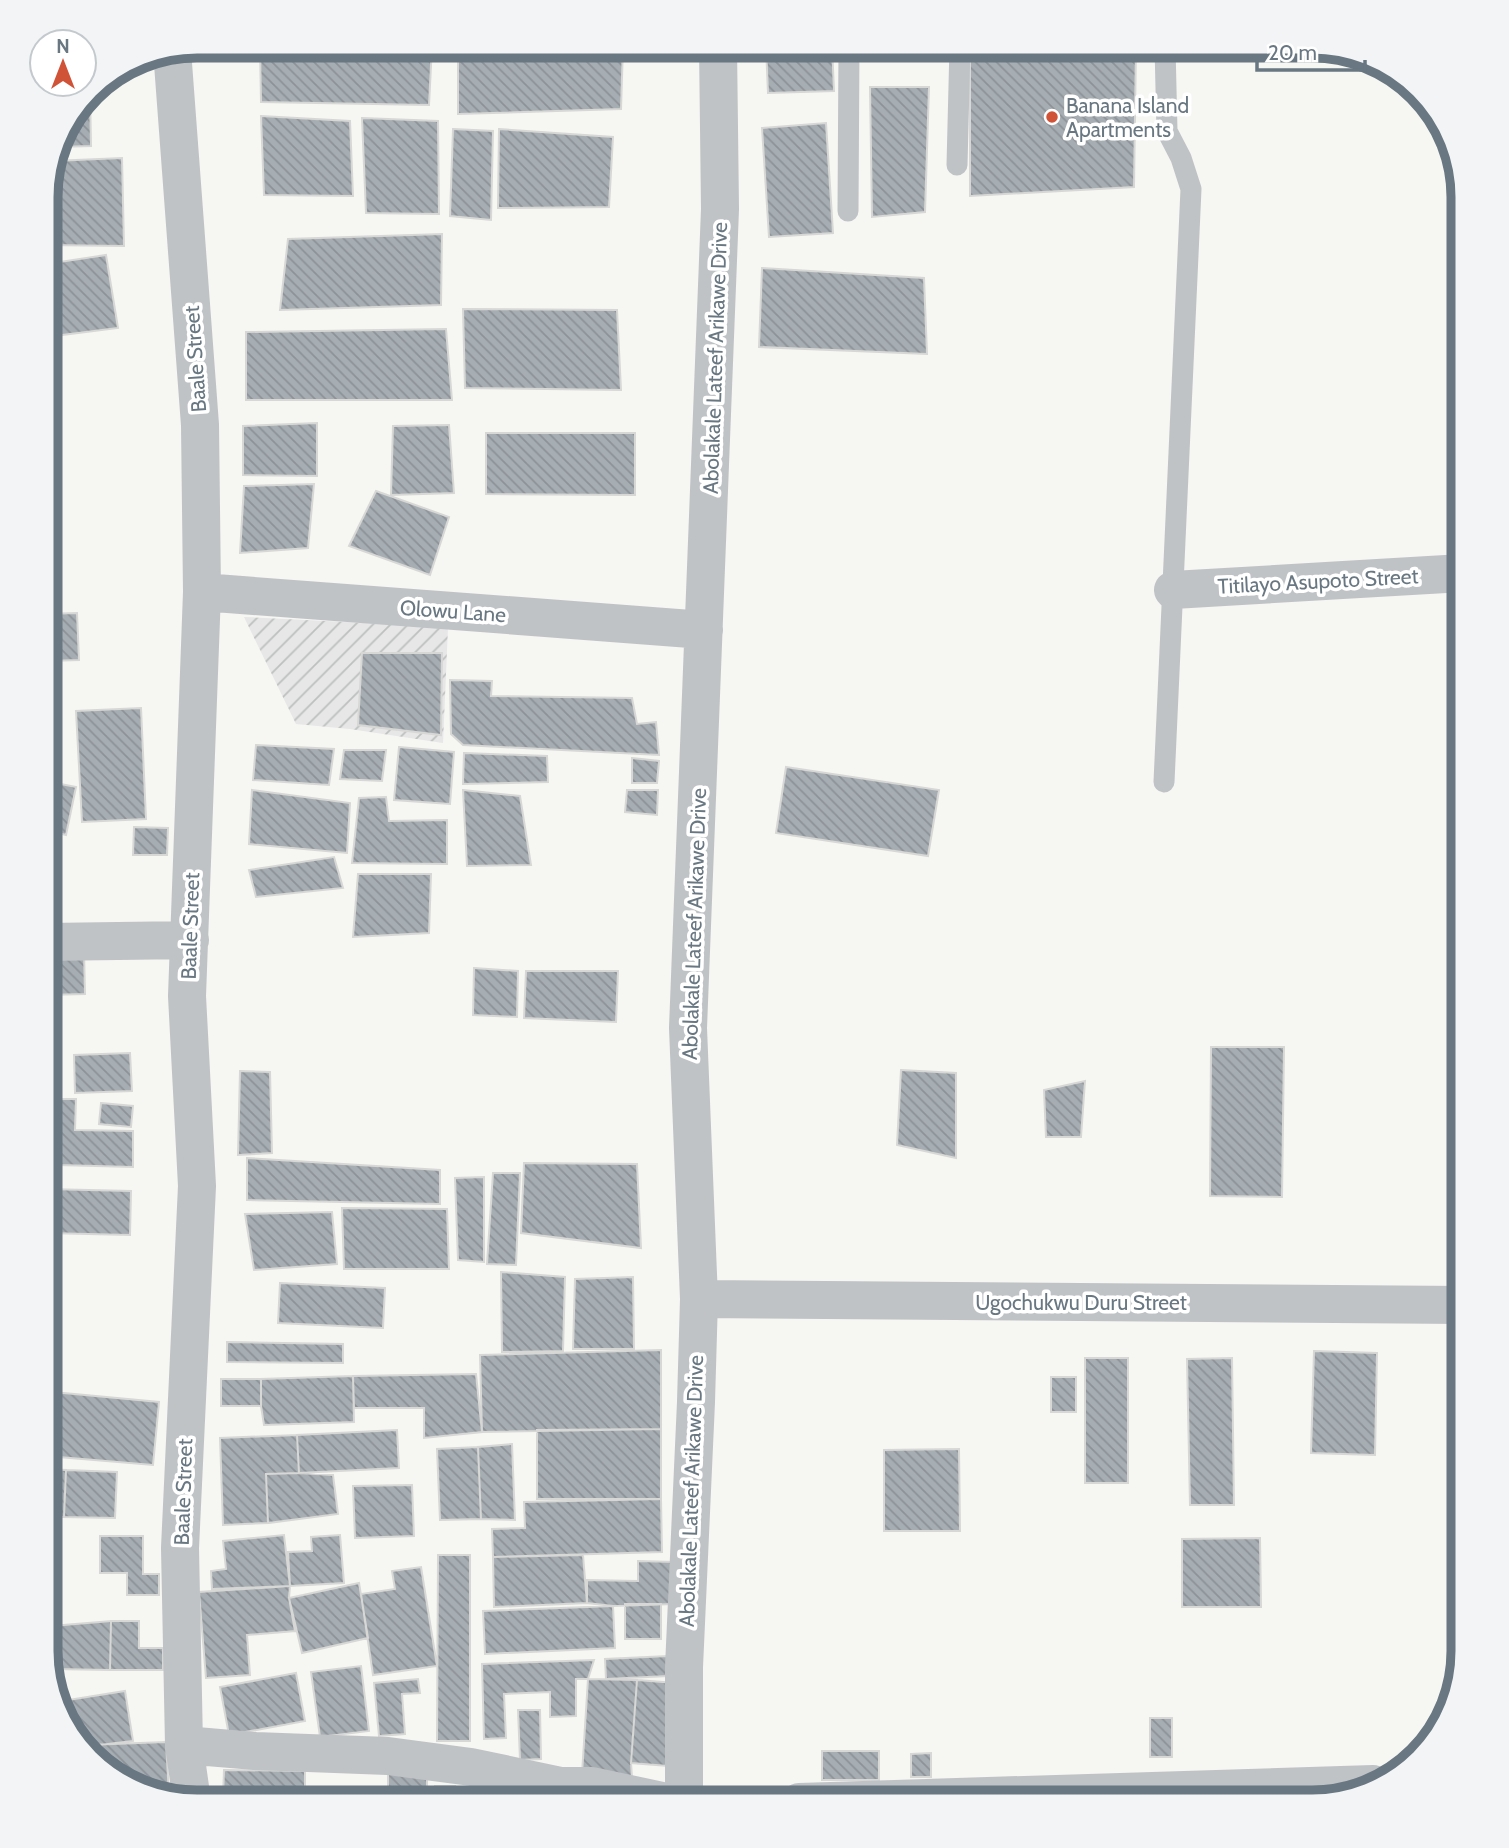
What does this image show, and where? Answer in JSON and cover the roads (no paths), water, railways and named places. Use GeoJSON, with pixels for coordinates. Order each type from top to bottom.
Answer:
{"type":"FeatureCollection","features":[{"type":"Feature","properties":{"kind":"street","name":"Abolakale Lateef Arikawe Drive"},"geometry":{"type":"LineString","coordinates":[[684,1790],[684,1667],[699,1298],[688,1028],[720,209],[718,58]]}},
{"type":"Feature","properties":{"kind":"street","name":"Baale Street"},"geometry":{"type":"LineString","coordinates":[[173,60],[200,425],[202,592],[187,996],[197,1186],[180,1548],[184,1745],[190,1790]]}},
{"type":"Feature","properties":{"kind":"street","name":"Titilayo Asupoto Street"},"geometry":{"type":"LineString","coordinates":[[1173,590],[1451,574]]}},
{"type":"Feature","properties":{"kind":"street","name":"Olowu Lane"},"geometry":{"type":"LineString","coordinates":[[202,592],[704,630]]}},
{"type":"Feature","properties":{"kind":"street"},"geometry":{"type":"LineString","coordinates":[[58,942],[190,940]]}},
{"type":"Feature","properties":{"kind":"street","name":"Ugochukwu Duru Street"},"geometry":{"type":"LineString","coordinates":[[699,1298],[1451,1305]]}},
{"type":"Feature","properties":{"kind":"street"},"geometry":{"type":"LineString","coordinates":[[184,1745],[255,1751],[388,1756],[471,1767],[561,1786],[592,1786],[611,1790]]}},
{"type":"Feature","properties":{"kind":"street"},"geometry":{"type":"LineString","coordinates":[[1182,1790],[1352,1785]]}},
{"type":"Feature","properties":{"kind":"lane"},"geometry":{"type":"LineString","coordinates":[[848,211],[849,58]]}},
{"type":"Feature","properties":{"kind":"lane"},"geometry":{"type":"LineString","coordinates":[[957,165],[960,58]]}},
{"type":"Feature","properties":{"kind":"lane"},"geometry":{"type":"LineString","coordinates":[[1164,782],[1191,189],[1181,158],[1167,131],[1165,58]]}},
{"type":"Feature","properties":{"kind":"place","name":"Banana Island Apartments"},"geometry":{"type":"Point","coordinates":[1052,117]}}]}
